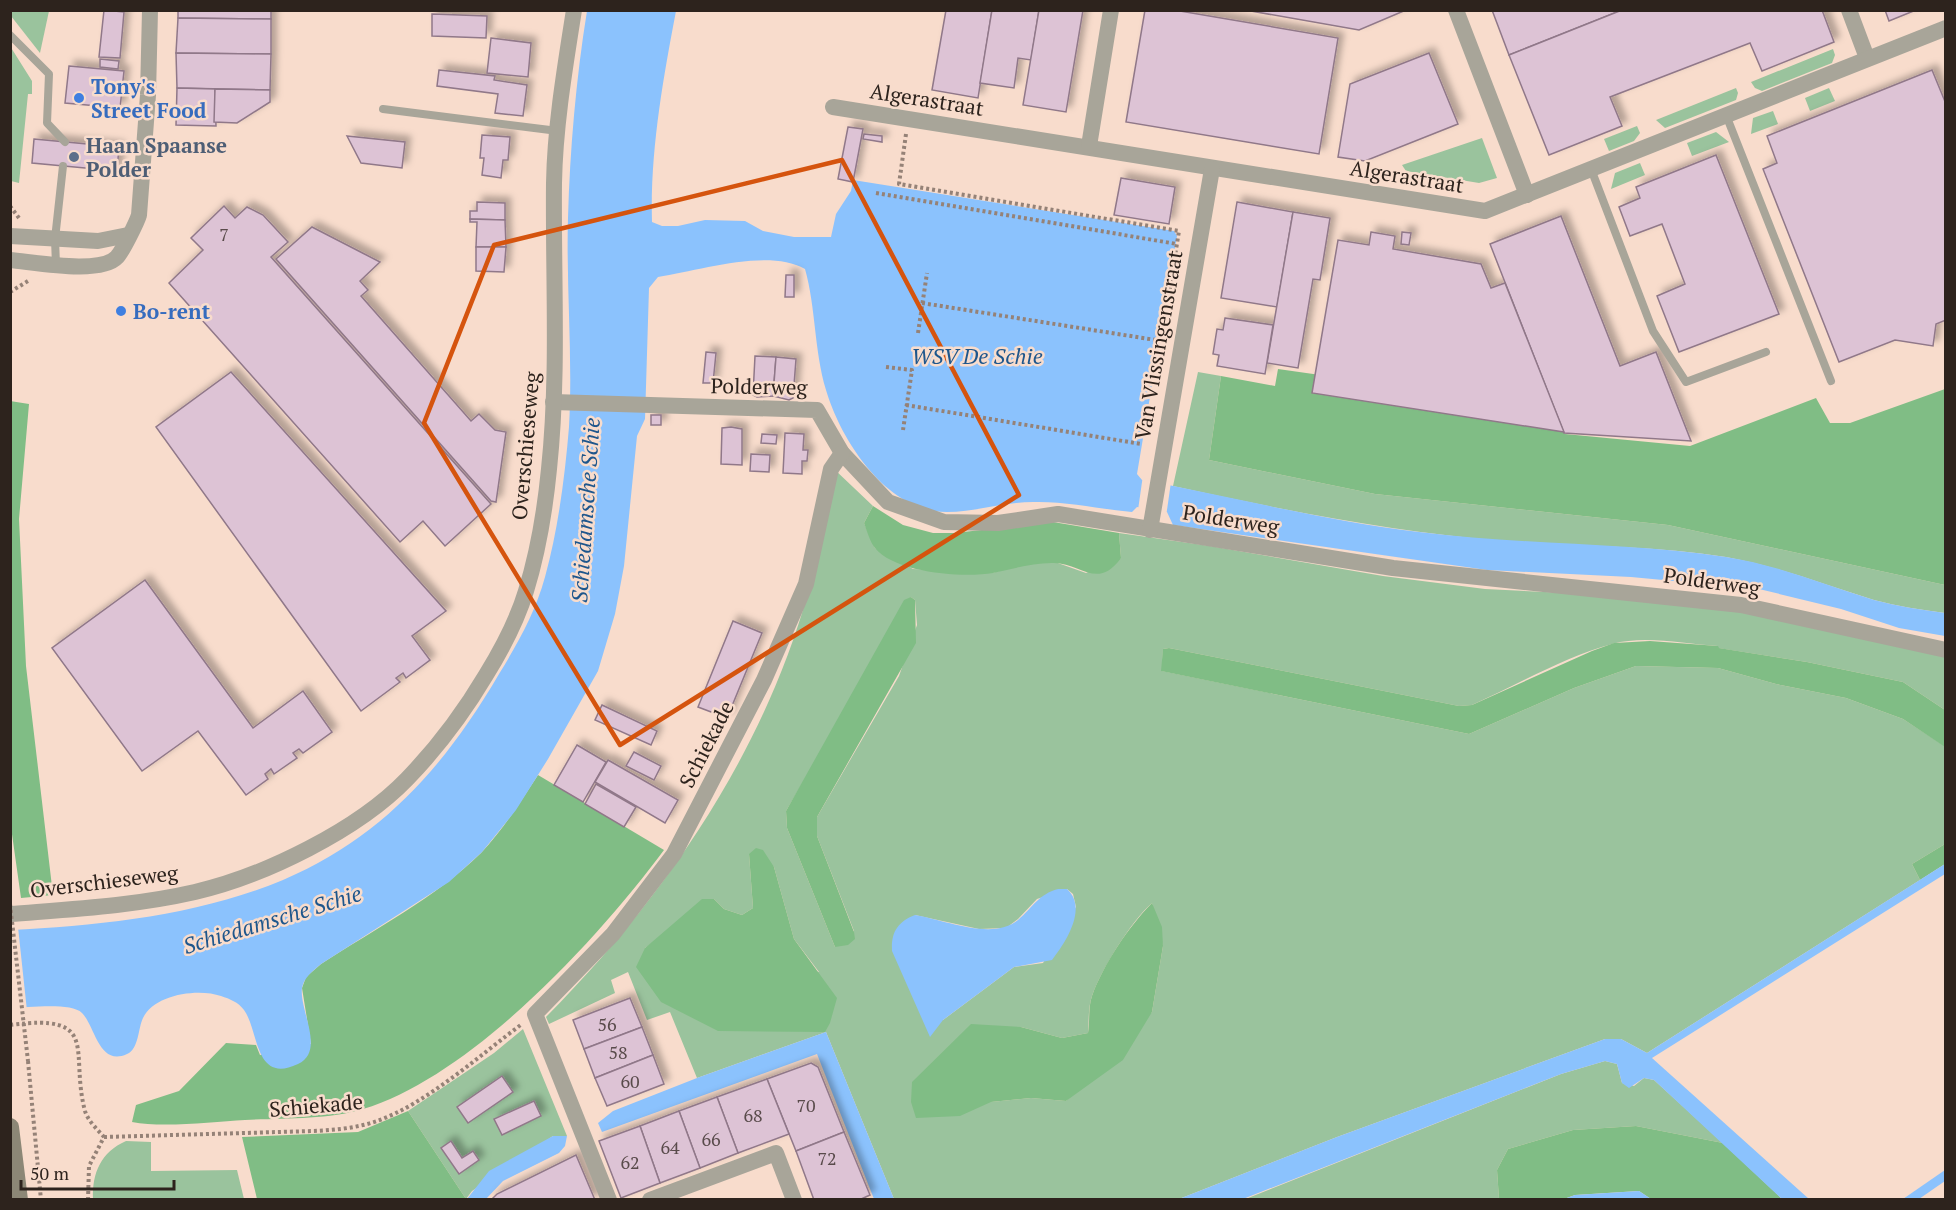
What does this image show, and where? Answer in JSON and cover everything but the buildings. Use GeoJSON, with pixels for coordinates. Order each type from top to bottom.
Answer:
{"type":"FeatureCollection","features":[{"type":"Feature","properties":{"kind":"main road"},"geometry":{"type":"LineString","coordinates":[[10,1127],[19,1200]]}},
{"type":"Feature","properties":{"kind":"street"},"geometry":{"type":"LineString","coordinates":[[10,260],[56,265],[103,266],[117,257],[139,215],[148,95],[150,10]]}},
{"type":"Feature","properties":{"kind":"street","name":"Overschieseweg"},"geometry":{"type":"LineString","coordinates":[[10,914],[139,903],[196,892],[251,875],[333,834],[363,815],[405,782],[471,699],[513,626],[523,600],[541,530],[558,402],[554,180],[574,10]]}},
{"type":"Feature","properties":{"kind":"street"},"geometry":{"type":"LineString","coordinates":[[1089,146],[1111,10]]}},
{"type":"Feature","properties":{"kind":"street"},"geometry":{"type":"LineString","coordinates":[[1456,10],[1527,195]]}},
{"type":"Feature","properties":{"kind":"street"},"geometry":{"type":"LineString","coordinates":[[1849,10],[1868,58]]}},
{"type":"Feature","properties":{"kind":"street","name":"Algerastraat"},"geometry":{"type":"LineString","coordinates":[[833,107],[1089,146],[1212,169],[1485,210],[1946,28]]}},
{"type":"Feature","properties":{"kind":"street","name":"Van Vlissingenstraat"},"geometry":{"type":"LineString","coordinates":[[1151,523],[1157,475],[1212,169]]}},
{"type":"Feature","properties":{"kind":"street"},"geometry":{"type":"LineString","coordinates":[[10,236],[98,242],[128,235]]}},
{"type":"Feature","properties":{"kind":"street","name":"Polderweg"},"geometry":{"type":"LineString","coordinates":[[558,402],[817,410],[842,453],[888,502],[944,522],[998,522],[1058,514],[1151,523],[1394,568],[1741,605],[1946,650]]}},
{"type":"Feature","properties":{"kind":"street","name":"Schiekade"},"geometry":{"type":"LineString","coordinates":[[535,1014],[613,934],[674,854],[764,680],[806,584],[831,469],[842,453]]}},
{"type":"Feature","properties":{"kind":"street"},"geometry":{"type":"LineString","coordinates":[[535,1014],[609,1200]]}},
{"type":"Feature","properties":{"kind":"street"},"geometry":{"type":"LineString","coordinates":[[650,1200],[776,1153],[794,1200]]}},
{"type":"Feature","properties":{"kind":"lane"},"geometry":{"type":"LineString","coordinates":[[10,35],[49,74],[47,123],[65,142]]}},
{"type":"Feature","properties":{"kind":"lane"},"geometry":{"type":"LineString","coordinates":[[383,109],[558,131]]}},
{"type":"Feature","properties":{"kind":"lane"},"geometry":{"type":"LineString","coordinates":[[1726,115],[1831,381]]}},
{"type":"Feature","properties":{"kind":"lane"},"geometry":{"type":"LineString","coordinates":[[56,265],[56,239],[63,166]]}},
{"type":"Feature","properties":{"kind":"lane"},"geometry":{"type":"LineString","coordinates":[[1591,169],[1653,331],[1686,382],[1766,352]]}},
{"type":"Feature","properties":{"kind":"path"},"geometry":{"type":"LineString","coordinates":[[909,118],[899,184],[1179,231],[1160,349]]}},
{"type":"Feature","properties":{"kind":"path"},"geometry":{"type":"LineString","coordinates":[[876,193],[1177,244]]}},
{"type":"Feature","properties":{"kind":"path"},"geometry":{"type":"LineString","coordinates":[[918,333],[927,273]]}},
{"type":"Feature","properties":{"kind":"path"},"geometry":{"type":"LineString","coordinates":[[922,303],[1162,341]]}},
{"type":"Feature","properties":{"kind":"path"},"geometry":{"type":"LineString","coordinates":[[885,366],[912,370],[903,430]]}},
{"type":"Feature","properties":{"kind":"path"},"geometry":{"type":"LineString","coordinates":[[906,405],[1143,443],[1142,466],[1157,475]]}},
{"type":"Feature","properties":{"kind":"path"},"geometry":{"type":"LineString","coordinates":[[10,904],[41,1200]]}},
{"type":"Feature","properties":{"kind":"path","name":"Schiekade"},"geometry":{"type":"LineString","coordinates":[[104,1137],[314,1131],[345,1129],[377,1121],[412,1105],[535,1014]]}},
{"type":"Feature","properties":{"kind":"path"},"geometry":{"type":"LineString","coordinates":[[10,1025],[54,1021],[73,1034],[78,1045],[86,1111],[90,1121],[104,1137],[89,1166],[88,1200]]}},
{"type":"Feature","properties":{"kind":"highlighted area"},"geometry":{"type":"Polygon","coordinates":[[[842,160],[1019,495],[620,745],[424,423],[494,245],[842,160]]]}},
{"type":"Feature","properties":{"kind":"green space"},"geometry":{"type":"Polygon","coordinates":[[[10,11],[49,11],[40,53],[11,16],[10,11]]]}},
{"type":"Feature","properties":{"kind":"green space"},"geometry":{"type":"Polygon","coordinates":[[[10,46],[32,81],[32,94],[28,94],[19,183],[11,181],[10,46]]]}},
{"type":"Feature","properties":{"kind":"green space"},"geometry":{"type":"Polygon","coordinates":[[[1833,49],[1835,55],[1832,63],[1762,91],[1755,88],[1751,82],[1833,49]]]}},
{"type":"Feature","properties":{"kind":"green space"},"geometry":{"type":"Polygon","coordinates":[[[1736,88],[1738,93],[1736,100],[1665,128],[1656,120],[1736,88]]]}},
{"type":"Feature","properties":{"kind":"green space"},"geometry":{"type":"Polygon","coordinates":[[[1829,88],[1835,101],[1810,111],[1805,98],[1829,88]]]}},
{"type":"Feature","properties":{"kind":"green space"},"geometry":{"type":"Polygon","coordinates":[[[1773,111],[1778,124],[1751,134],[1753,118],[1773,111]]]}},
{"type":"Feature","properties":{"kind":"green space"},"geometry":{"type":"Polygon","coordinates":[[[1637,126],[1640,133],[1634,141],[1609,151],[1604,139],[1637,126]]]}},
{"type":"Feature","properties":{"kind":"green space"},"geometry":{"type":"Polygon","coordinates":[[[1716,132],[1729,142],[1692,156],[1687,143],[1716,132]]]}},
{"type":"Feature","properties":{"kind":"green space"},"geometry":{"type":"Polygon","coordinates":[[[1482,138],[1497,178],[1479,183],[1406,171],[1402,165],[1482,138]]]}},
{"type":"Feature","properties":{"kind":"green space"},"geometry":{"type":"Polygon","coordinates":[[[1640,163],[1645,175],[1611,189],[1615,173],[1640,163]]]}},
{"type":"Feature","properties":{"kind":"green space"},"geometry":{"type":"Polygon","coordinates":[[[1278,369],[1531,405],[1555,420],[1565,434],[1690,446],[1816,398],[1830,423],[1850,423],[1945,389],[1945,585],[1668,525],[1375,494],[1209,460],[1221,376],[1275,386],[1278,369]]]}},
{"type":"Feature","properties":{"kind":"green space"},"geometry":{"type":"Polygon","coordinates":[[[1198,372],[1221,376],[1209,460],[1375,494],[1668,525],[1945,585],[1945,613],[1874,600],[1782,571],[1726,557],[1671,550],[1504,541],[1420,532],[1297,512],[1173,486],[1198,372]]]}},
{"type":"Feature","properties":{"kind":"green space"},"geometry":{"type":"Polygon","coordinates":[[[10,401],[29,404],[19,519],[26,666],[53,895],[21,898],[10,820],[10,401]]]}},
{"type":"Feature","properties":{"kind":"green space"},"geometry":{"type":"Polygon","coordinates":[[[834,469],[873,506],[864,523],[875,548],[913,569],[992,573],[1026,564],[1055,562],[1086,573],[1121,558],[1119,533],[1383,576],[1485,589],[1629,596],[1756,607],[1945,654],[1945,710],[1903,682],[1807,662],[1718,648],[1718,646],[1651,640],[1625,641],[1595,649],[1472,705],[1459,706],[1169,648],[1163,649],[1162,671],[1469,734],[1574,688],[1636,666],[1718,668],[1776,684],[1846,698],[1903,719],[1946,747],[1945,844],[1912,864],[1920,880],[1647,1053],[1621,1039],[1605,1039],[1337,1137],[1179,1199],[894,1199],[826,1032],[697,1078],[670,1012],[647,1020],[628,972],[611,980],[615,993],[549,1024],[546,1017],[589,971],[669,874],[704,822],[736,767],[764,711],[788,653],[808,593],[834,469]],[[911,597],[786,811],[787,828],[835,947],[854,931],[817,836],[817,817],[899,676],[917,625],[915,600],[911,597]],[[749,854],[753,908],[742,915],[724,909],[714,899],[645,948],[819,972],[794,939],[774,867],[749,854]],[[1067,889],[1037,899],[1006,928],[979,929],[915,915],[943,1020],[1014,967],[1043,963],[1076,907],[1073,894],[1067,889]],[[1152,903],[1118,946],[1096,985],[1090,1005],[1088,1033],[1062,1038],[1021,1027],[991,1102],[1031,1098],[1066,1101],[1152,1012],[1163,946],[1152,903]]]}},
{"type":"Feature","properties":{"kind":"green space"},"geometry":{"type":"Polygon","coordinates":[[[873,506],[903,525],[933,533],[954,533],[1053,522],[1119,533],[1121,558],[1112,568],[1104,573],[1096,574],[1072,566],[1052,563],[980,574],[930,572],[898,563],[873,546],[864,523],[873,506]]]}},
{"type":"Feature","properties":{"kind":"green space"},"geometry":{"type":"Polygon","coordinates":[[[911,597],[915,600],[916,643],[817,817],[817,836],[855,939],[848,945],[835,947],[787,828],[786,811],[904,600],[911,597]]]}},
{"type":"Feature","properties":{"kind":"green space"},"geometry":{"type":"Polygon","coordinates":[[[1650,641],[1718,646],[1903,682],[1945,710],[1945,747],[1903,719],[1846,698],[1776,684],[1718,668],[1636,666],[1574,688],[1469,734],[1161,671],[1163,649],[1169,648],[1459,706],[1472,705],[1614,643],[1650,641]]]}},
{"type":"Feature","properties":{"kind":"green space"},"geometry":{"type":"Polygon","coordinates":[[[538,775],[664,850],[637,885],[568,962],[489,1036],[447,1067],[405,1092],[349,1113],[305,1118],[188,1124],[132,1122],[136,1105],[179,1091],[226,1043],[256,1045],[260,1055],[311,1044],[302,988],[306,977],[321,964],[424,899],[463,869],[497,835],[538,775]]]}},
{"type":"Feature","properties":{"kind":"green space"},"geometry":{"type":"Polygon","coordinates":[[[1945,844],[1945,864],[1920,880],[1912,864],[1945,844]]]}},
{"type":"Feature","properties":{"kind":"green space"},"geometry":{"type":"Polygon","coordinates":[[[756,848],[763,850],[774,867],[794,939],[837,998],[825,1032],[718,1031],[661,1002],[636,967],[645,948],[702,899],[714,899],[724,909],[742,915],[753,908],[749,854],[756,848]]]}},
{"type":"Feature","properties":{"kind":"green space"},"geometry":{"type":"Polygon","coordinates":[[[1152,903],[1162,927],[1163,946],[1152,1012],[1123,1060],[1066,1101],[1031,1098],[991,1102],[960,1116],[916,1118],[911,1102],[912,1082],[971,1024],[1021,1027],[1062,1038],[1088,1033],[1091,1000],[1097,984],[1126,934],[1152,903]]]}},
{"type":"Feature","properties":{"kind":"green space"},"geometry":{"type":"Polygon","coordinates":[[[523,1029],[567,1136],[553,1136],[472,1191],[466,1199],[408,1111],[494,1053],[523,1029]]]}},
{"type":"Feature","properties":{"kind":"green space"},"geometry":{"type":"Polygon","coordinates":[[[1605,1061],[1617,1064],[1622,1083],[1634,1086],[1644,1078],[1654,1080],[1723,1143],[1636,1126],[1573,1130],[1508,1149],[1497,1170],[1499,1199],[1243,1200],[1561,1074],[1605,1061]]]}},
{"type":"Feature","properties":{"kind":"green space"},"geometry":{"type":"Polygon","coordinates":[[[408,1111],[466,1199],[257,1199],[242,1137],[358,1132],[408,1111]]]}},
{"type":"Feature","properties":{"kind":"green space"},"geometry":{"type":"Polygon","coordinates":[[[1636,1126],[1723,1143],[1782,1199],[1651,1199],[1639,1191],[1575,1195],[1564,1199],[1499,1199],[1497,1170],[1508,1149],[1573,1130],[1636,1126]]]}},
{"type":"Feature","properties":{"kind":"green space"},"geometry":{"type":"Polygon","coordinates":[[[126,1141],[151,1142],[151,1171],[237,1170],[244,1199],[93,1199],[94,1181],[100,1164],[110,1151],[126,1141]]]}},
{"type":"Feature","properties":{"kind":"water"},"geometry":{"type":"Polygon","coordinates":[[[587,11],[676,11],[662,89],[653,169],[652,222],[662,226],[678,226],[705,220],[745,221],[763,231],[794,237],[831,237],[836,214],[851,191],[853,180],[1174,231],[1177,236],[1137,474],[1142,480],[1315,515],[1419,532],[1688,552],[1726,557],[1783,570],[1874,600],[1945,613],[1945,636],[1899,628],[1841,609],[1759,589],[1631,577],[1487,570],[1173,525],[1167,512],[1137,507],[1132,512],[1033,502],[958,512],[925,509],[905,500],[886,487],[855,451],[843,431],[833,410],[822,375],[805,269],[790,263],[772,261],[713,266],[658,277],[649,288],[645,419],[637,436],[624,566],[615,614],[598,671],[516,810],[482,852],[449,882],[321,964],[307,977],[302,988],[311,1040],[306,1058],[284,1069],[273,1067],[260,1052],[244,1010],[234,1001],[212,994],[190,993],[167,998],[157,1003],[143,1018],[134,1048],[118,1057],[104,1050],[87,1019],[76,1010],[59,1007],[11,1008],[11,930],[114,922],[184,910],[251,892],[319,863],[351,843],[381,820],[433,768],[457,739],[513,651],[531,615],[545,577],[557,522],[565,464],[570,401],[569,192],[577,88],[587,11]]]}},
{"type":"Feature","properties":{"kind":"water"},"geometry":{"type":"Polygon","coordinates":[[[1945,864],[1945,874],[1652,1058],[1809,1199],[1782,1199],[1654,1080],[1644,1078],[1629,1088],[1622,1083],[1617,1064],[1605,1061],[1561,1074],[1243,1199],[1179,1199],[1337,1137],[1605,1039],[1621,1039],[1647,1053],[1945,864]]]}},
{"type":"Feature","properties":{"kind":"water"},"geometry":{"type":"Polygon","coordinates":[[[1058,889],[1067,889],[1073,897],[1075,915],[1068,935],[1052,960],[1014,967],[943,1020],[930,1037],[892,951],[896,929],[915,915],[968,927],[996,929],[1018,920],[1041,898],[1058,889]]]}},
{"type":"Feature","properties":{"kind":"water"},"geometry":{"type":"Polygon","coordinates":[[[826,1032],[894,1199],[874,1199],[817,1054],[602,1132],[598,1123],[613,1111],[826,1032]]]}},
{"type":"Feature","properties":{"kind":"water"},"geometry":{"type":"Polygon","coordinates":[[[553,1136],[567,1136],[565,1146],[559,1153],[503,1181],[486,1199],[467,1199],[489,1171],[553,1136]]]}},
{"type":"Feature","properties":{"kind":"water"},"geometry":{"type":"Polygon","coordinates":[[[1945,1170],[1945,1181],[1919,1199],[1903,1199],[1945,1170]]]}},
{"type":"Feature","properties":{"kind":"water"},"geometry":{"type":"Polygon","coordinates":[[[1639,1191],[1651,1199],[1564,1199],[1575,1195],[1639,1191]]]}},
{"type":"Feature","properties":{"kind":"pier"},"geometry":{"type":"Polygon","coordinates":[[[1143,475],[1145,478],[1171,482],[1166,517],[1138,510],[1143,475]]]}},
{"type":"Feature","properties":{"kind":"pier"},"geometry":{"type":"Polygon","coordinates":[[[10,927],[18,927],[27,1011],[10,1011],[10,927]]]}},
{"type":"Feature","properties":{"kind":"place","name":"Tony's Street Food"},"geometry":{"type":"Point","coordinates":[79,98]}},
{"type":"Feature","properties":{"kind":"place","name":"Haan Spaanse Polder"},"geometry":{"type":"Point","coordinates":[74,157]}},
{"type":"Feature","properties":{"kind":"place","name":"Bo-rent"},"geometry":{"type":"Point","coordinates":[121,311]}},
{"type":"Feature","properties":{"kind":"water label","name":"WSV De Schie"},"geometry":{"type":"Point","coordinates":[977,355]}},
{"type":"Feature","properties":{"kind":"water label","name":"Schiedamsche Schie"},"geometry":{"type":"Point","coordinates":[585,510]}},
{"type":"Feature","properties":{"kind":"water label","name":"Schiedamsche Schie"},"geometry":{"type":"Point","coordinates":[272,919]}}]}
